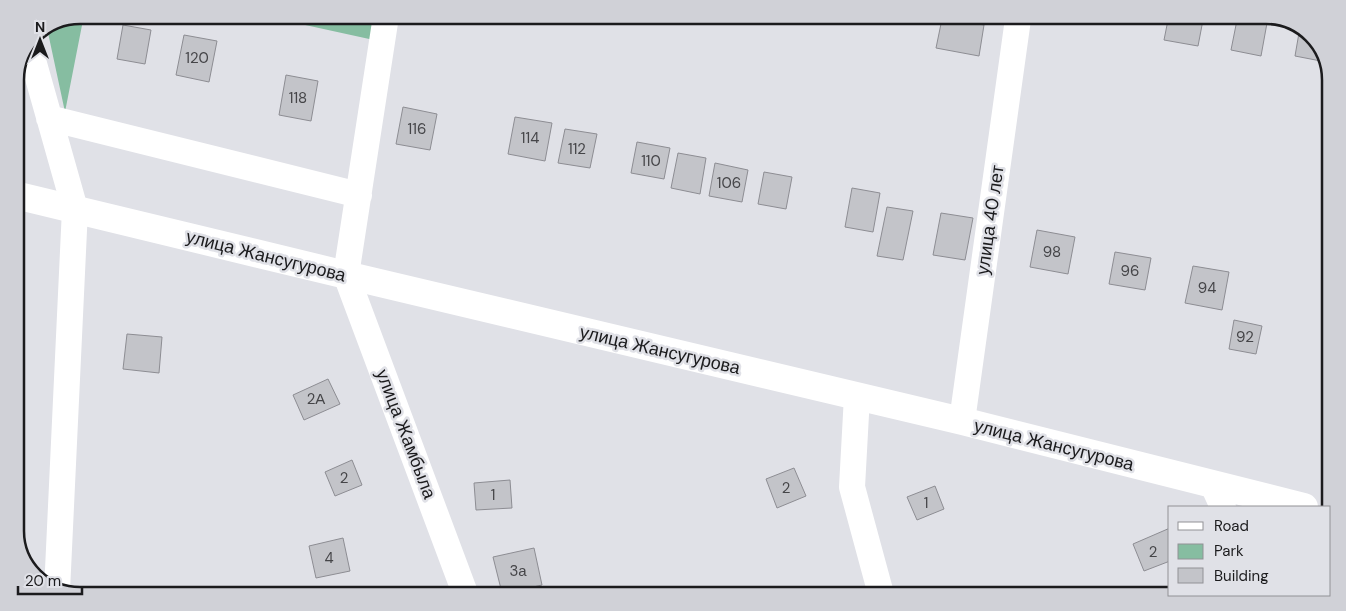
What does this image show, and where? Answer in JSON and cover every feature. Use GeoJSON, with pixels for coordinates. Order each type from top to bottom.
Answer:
{"type":"FeatureCollection","features":[{"type":"Feature","properties":{"kind":"main road","name":"улица Жансугурова"},"geometry":{"type":"LineString","coordinates":[[24,197],[346,276],[962,422],[1218,496],[1296,506]]}},
{"type":"Feature","properties":{"kind":"street"},"geometry":{"type":"LineString","coordinates":[[346,276],[385,24]]}},
{"type":"Feature","properties":{"kind":"street","name":"улица 40 лет"},"geometry":{"type":"LineString","coordinates":[[962,422],[1017,24]]}},
{"type":"Feature","properties":{"kind":"street"},"geometry":{"type":"LineString","coordinates":[[31,53],[75,209],[57,582]]}},
{"type":"Feature","properties":{"kind":"street"},"geometry":{"type":"LineString","coordinates":[[49,118],[359,195]]}},
{"type":"Feature","properties":{"kind":"street","name":"улица Жамбыла"},"geometry":{"type":"LineString","coordinates":[[346,276],[463,587]]}},
{"type":"Feature","properties":{"kind":"street"},"geometry":{"type":"LineString","coordinates":[[857,396],[852,487],[879,587]]}},
{"type":"Feature","properties":{"kind":"green space"},"geometry":{"type":"Polygon","coordinates":[[[82,24],[65,112],[48,34],[69,25],[82,24]]]}},
{"type":"Feature","properties":{"kind":"green space"},"geometry":{"type":"Polygon","coordinates":[[[301,24],[381,24],[383,42],[301,24]]]}},
{"type":"Feature","properties":{"kind":"building"},"geometry":{"type":"Polygon","coordinates":[[[941,24],[984,25],[979,56],[936,48],[941,24]]]}},
{"type":"Feature","properties":{"kind":"building"},"geometry":{"type":"Polygon","coordinates":[[[1167,24],[1202,24],[1198,46],[1164,40],[1167,24]]]}},
{"type":"Feature","properties":{"kind":"building"},"geometry":{"type":"Polygon","coordinates":[[[1236,24],[1267,24],[1261,56],[1231,50],[1236,24]]]}},
{"type":"Feature","properties":{"kind":"building"},"geometry":{"type":"Polygon","coordinates":[[[123,25],[151,30],[145,64],[117,59],[123,25]]]}},
{"type":"Feature","properties":{"kind":"building"},"geometry":{"type":"Polygon","coordinates":[[[1299,34],[1311,46],[1318,61],[1295,56],[1299,34]]]}},
{"type":"Feature","properties":{"kind":"building"},"geometry":{"type":"Polygon","coordinates":[[[184,35],[217,41],[209,82],[176,75],[184,35]]]}},
{"type":"Feature","properties":{"kind":"building"},"geometry":{"type":"Polygon","coordinates":[[[286,75],[318,81],[311,121],[279,115],[286,75]]]}},
{"type":"Feature","properties":{"kind":"building"},"geometry":{"type":"Polygon","coordinates":[[[403,107],[437,114],[430,150],[396,144],[403,107]]]}},
{"type":"Feature","properties":{"kind":"building"},"geometry":{"type":"Polygon","coordinates":[[[515,117],[552,123],[545,161],[508,154],[515,117]]]}},
{"type":"Feature","properties":{"kind":"building"},"geometry":{"type":"Polygon","coordinates":[[[565,129],[597,134],[590,168],[558,163],[565,129]]]}},
{"type":"Feature","properties":{"kind":"building"},"geometry":{"type":"Polygon","coordinates":[[[637,142],[670,148],[664,179],[631,173],[637,142]]]}},
{"type":"Feature","properties":{"kind":"building"},"geometry":{"type":"Polygon","coordinates":[[[678,153],[706,158],[700,194],[671,188],[678,153]]]}},
{"type":"Feature","properties":{"kind":"building"},"geometry":{"type":"Polygon","coordinates":[[[715,163],[748,170],[742,202],[709,196],[715,163]]]}},
{"type":"Feature","properties":{"kind":"building"},"geometry":{"type":"Polygon","coordinates":[[[764,172],[792,177],[786,209],[758,204],[764,172]]]}},
{"type":"Feature","properties":{"kind":"building"},"geometry":{"type":"Polygon","coordinates":[[[852,188],[880,193],[873,232],[845,227],[852,188]]]}},
{"type":"Feature","properties":{"kind":"building"},"geometry":{"type":"Polygon","coordinates":[[[887,207],[913,211],[903,260],[877,256],[887,207]]]}},
{"type":"Feature","properties":{"kind":"building"},"geometry":{"type":"Polygon","coordinates":[[[941,213],[973,218],[965,260],[933,255],[941,213]]]}},
{"type":"Feature","properties":{"kind":"building"},"geometry":{"type":"Polygon","coordinates":[[[1037,230],[1075,237],[1068,274],[1030,267],[1037,230]]]}},
{"type":"Feature","properties":{"kind":"building"},"geometry":{"type":"Polygon","coordinates":[[[1115,252],[1151,258],[1145,290],[1109,284],[1115,252]]]}},
{"type":"Feature","properties":{"kind":"building"},"geometry":{"type":"Polygon","coordinates":[[[1193,266],[1229,272],[1222,310],[1185,303],[1193,266]]]}},
{"type":"Feature","properties":{"kind":"building"},"geometry":{"type":"Polygon","coordinates":[[[1234,320],[1262,326],[1256,354],[1229,349],[1234,320]]]}},
{"type":"Feature","properties":{"kind":"building"},"geometry":{"type":"Polygon","coordinates":[[[127,334],[162,337],[159,373],[123,369],[127,334]]]}},
{"type":"Feature","properties":{"kind":"building"},"geometry":{"type":"Polygon","coordinates":[[[328,379],[340,404],[304,420],[293,395],[328,379]]]}},
{"type":"Feature","properties":{"kind":"building"},"geometry":{"type":"Polygon","coordinates":[[[352,460],[362,485],[335,496],[325,472],[352,460]]]}},
{"type":"Feature","properties":{"kind":"building"},"geometry":{"type":"Polygon","coordinates":[[[794,468],[806,496],[777,508],[766,479],[794,468]]]}},
{"type":"Feature","properties":{"kind":"building"},"geometry":{"type":"Polygon","coordinates":[[[510,480],[512,508],[476,510],[474,483],[510,480]]]}},
{"type":"Feature","properties":{"kind":"building"},"geometry":{"type":"Polygon","coordinates":[[[935,486],[944,509],[917,520],[907,497],[935,486]]]}},
{"type":"Feature","properties":{"kind":"building"},"geometry":{"type":"Polygon","coordinates":[[[1168,529],[1168,562],[1144,571],[1133,544],[1168,529]]]}},
{"type":"Feature","properties":{"kind":"building"},"geometry":{"type":"Polygon","coordinates":[[[343,538],[350,571],[316,578],[309,546],[343,538]]]}},
{"type":"Feature","properties":{"kind":"building"},"geometry":{"type":"Polygon","coordinates":[[[534,548],[542,585],[533,587],[500,587],[493,557],[534,548]]]}}]}
